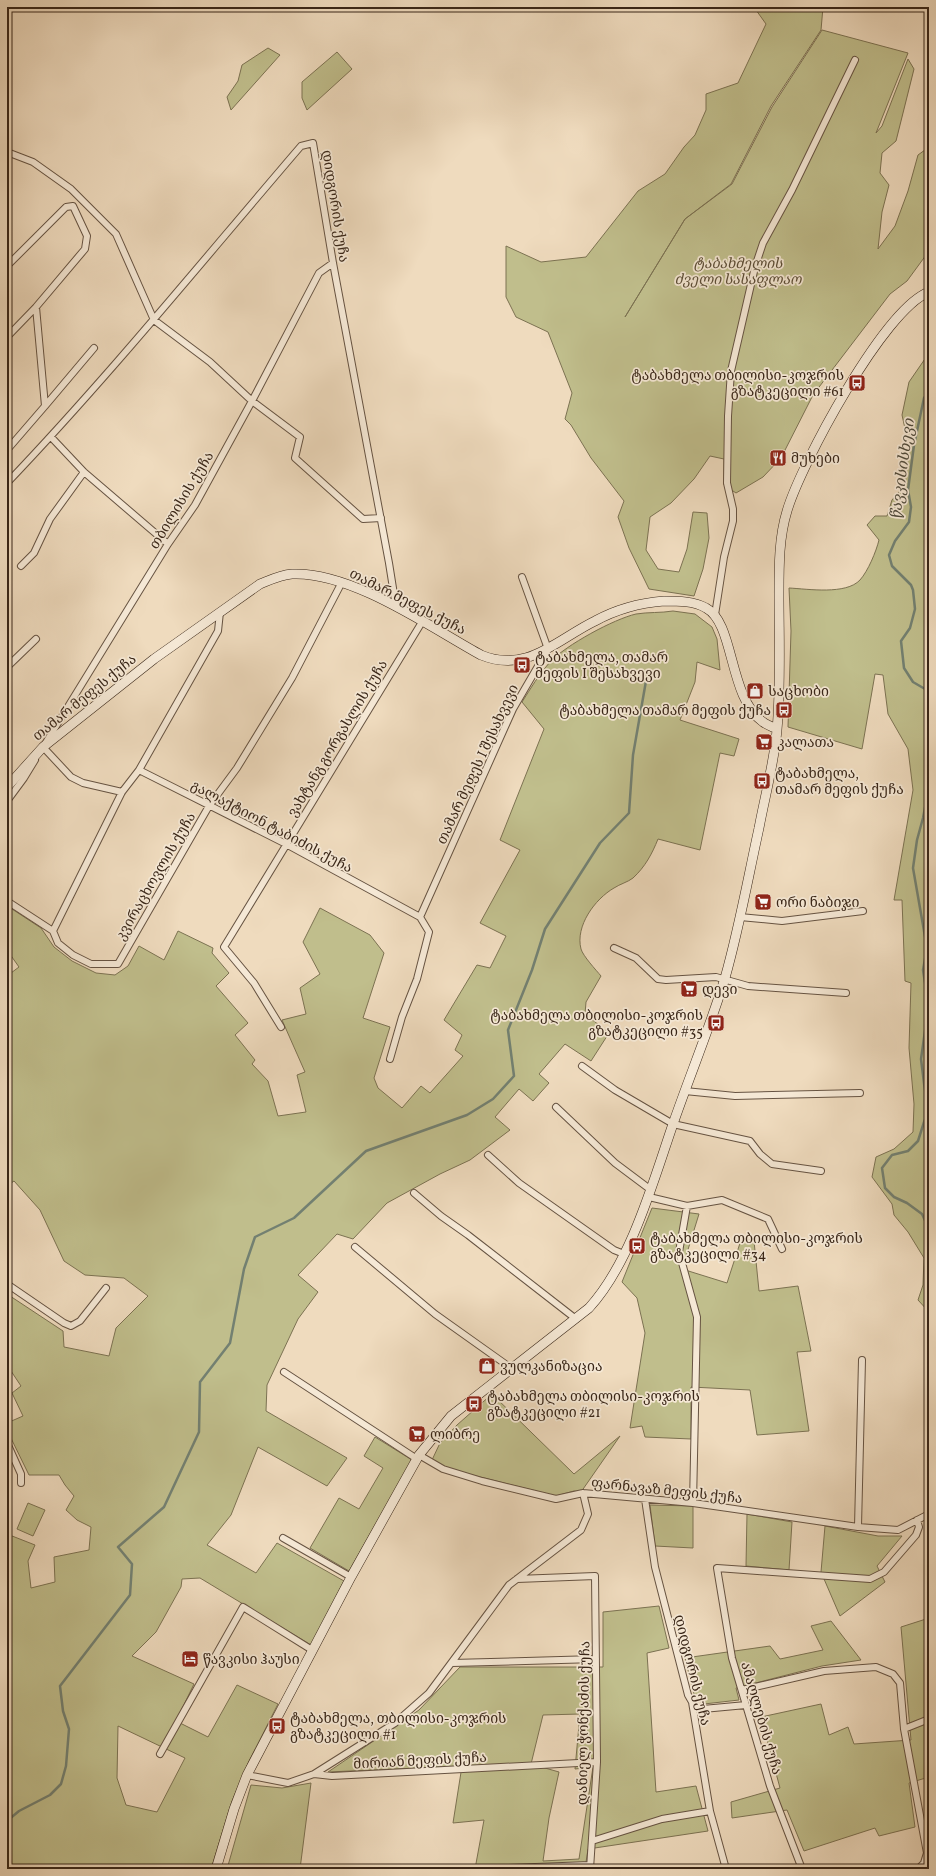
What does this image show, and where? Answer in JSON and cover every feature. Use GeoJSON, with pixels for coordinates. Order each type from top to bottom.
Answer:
{"type":"FeatureCollection","features":[{"type":"Feature","properties":{"kind":"main road"},"geometry":{"type":"LineString","coordinates":[[216,1869],[234,1809],[247,1775],[351,1577],[418,1457],[451,1416],[576,1319],[601,1294],[624,1254],[650,1194],[724,979],[740,917],[770,772],[777,729],[780,548],[786,512],[793,493],[820,439],[849,385],[868,355],[889,329],[926,293]]}},
{"type":"Feature","properties":{"kind":"main road","name":"თამარ მეფეს ქუჩა"},"geometry":{"type":"LineString","coordinates":[[8,784],[43,747],[154,659],[260,584],[275,577],[290,574],[306,575],[342,582],[396,607],[492,660],[506,662],[518,660],[548,649],[594,621],[626,607],[645,602],[674,601],[694,603],[707,608],[715,615]]}},
{"type":"Feature","properties":{"kind":"main road"},"geometry":{"type":"LineString","coordinates":[[715,615],[725,636],[736,679],[745,698],[763,722],[777,729]]}},
{"type":"Feature","properties":{"kind":"street"},"geometry":{"type":"LineString","coordinates":[[715,615],[724,557],[733,521],[734,509],[727,483],[728,416],[731,370],[755,267],[763,243],[792,190],[854,60]]}},
{"type":"Feature","properties":{"kind":"street","name":"დიდგორის ქუჩა"},"geometry":{"type":"LineString","coordinates":[[7,483],[51,437],[154,320],[301,146],[313,143],[333,263],[381,518],[396,607]]}},
{"type":"Feature","properties":{"kind":"street"},"geometry":{"type":"LineString","coordinates":[[7,152],[33,162],[71,189],[116,234],[154,320],[210,362],[252,401],[300,437],[295,458],[363,519],[381,518]]}},
{"type":"Feature","properties":{"kind":"street"},"geometry":{"type":"LineString","coordinates":[[7,266],[66,207],[72,206],[79,197]]}},
{"type":"Feature","properties":{"kind":"street"},"geometry":{"type":"LineString","coordinates":[[7,337],[36,307],[85,249],[87,236],[72,206]]}},
{"type":"Feature","properties":{"kind":"street","name":"თბილისის ქუჩა"},"geometry":{"type":"LineString","coordinates":[[7,801],[24,778],[168,544],[195,505],[252,401],[319,273],[333,263]]}},
{"type":"Feature","properties":{"kind":"street"},"geometry":{"type":"LineString","coordinates":[[926,293],[929,285]]}},
{"type":"Feature","properties":{"kind":"street"},"geometry":{"type":"LineString","coordinates":[[36,307],[45,406]]}},
{"type":"Feature","properties":{"kind":"street"},"geometry":{"type":"LineString","coordinates":[[7,450],[94,348]]}},
{"type":"Feature","properties":{"kind":"street"},"geometry":{"type":"LineString","coordinates":[[51,437],[84,472],[168,544]]}},
{"type":"Feature","properties":{"kind":"street"},"geometry":{"type":"LineString","coordinates":[[21,566],[34,552],[50,519],[84,472]]}},
{"type":"Feature","properties":{"kind":"street"},"geometry":{"type":"LineString","coordinates":[[522,576],[548,649]]}},
{"type":"Feature","properties":{"kind":"street","name":"კვირაცხოვლის ქუჩა"},"geometry":{"type":"LineString","coordinates":[[7,901],[53,931],[58,943],[73,955],[91,964],[118,964],[209,806],[237,768],[292,678],[342,582]]}},
{"type":"Feature","properties":{"kind":"street"},"geometry":{"type":"LineString","coordinates":[[53,931],[122,792],[139,770],[218,631],[221,611]]}},
{"type":"Feature","properties":{"kind":"street","name":"ვახტანგ გორგასლის ქუჩა"},"geometry":{"type":"LineString","coordinates":[[281,1027],[254,984],[224,947],[422,622]]}},
{"type":"Feature","properties":{"kind":"street"},"geometry":{"type":"LineString","coordinates":[[7,667],[36,638]]}},
{"type":"Feature","properties":{"kind":"street","name":"თამარ მეფეს I შესახვევი"},"geometry":{"type":"LineString","coordinates":[[420,918],[513,709],[548,649]]}},
{"type":"Feature","properties":{"kind":"street"},"geometry":{"type":"LineString","coordinates":[[43,747],[72,777],[83,783],[122,792]]}},
{"type":"Feature","properties":{"kind":"street","name":"გალაქტიონ ტაბიძის ქუჩა"},"geometry":{"type":"LineString","coordinates":[[139,770],[286,844],[420,918]]}},
{"type":"Feature","properties":{"kind":"street"},"geometry":{"type":"LineString","coordinates":[[740,917],[782,921],[863,911]]}},
{"type":"Feature","properties":{"kind":"street"},"geometry":{"type":"LineString","coordinates":[[390,1058],[402,1017],[417,979],[429,932],[420,918]]}},
{"type":"Feature","properties":{"kind":"street"},"geometry":{"type":"LineString","coordinates":[[614,948],[636,958],[658,979],[666,980],[716,977],[748,986],[846,993]]}},
{"type":"Feature","properties":{"kind":"street"},"geometry":{"type":"LineString","coordinates":[[582,1066],[615,1090],[673,1124],[750,1141],[760,1154],[772,1164],[821,1171]]}},
{"type":"Feature","properties":{"kind":"street"},"geometry":{"type":"LineString","coordinates":[[685,1091],[735,1096],[860,1093]]}},
{"type":"Feature","properties":{"kind":"street"},"geometry":{"type":"LineString","coordinates":[[556,1107],[650,1194],[687,1206],[722,1200],[768,1219],[782,1249]]}},
{"type":"Feature","properties":{"kind":"street"},"geometry":{"type":"LineString","coordinates":[[488,1155],[519,1183],[614,1250],[624,1254]]}},
{"type":"Feature","properties":{"kind":"street"},"geometry":{"type":"LineString","coordinates":[[414,1193],[441,1216],[468,1235],[576,1319]]}},
{"type":"Feature","properties":{"kind":"street"},"geometry":{"type":"LineString","coordinates":[[687,1206],[679,1252],[697,1317],[693,1503]]}},
{"type":"Feature","properties":{"kind":"street"},"geometry":{"type":"LineString","coordinates":[[355,1247],[435,1314],[511,1368]]}},
{"type":"Feature","properties":{"kind":"street"},"geometry":{"type":"LineString","coordinates":[[7,1284],[64,1323],[71,1326],[80,1321],[106,1288]]}},
{"type":"Feature","properties":{"kind":"street"},"geometry":{"type":"LineString","coordinates":[[858,1527],[862,1360]]}},
{"type":"Feature","properties":{"kind":"street","name":"ფარნავაზ მეფის ქუჩა"},"geometry":{"type":"LineString","coordinates":[[284,1372],[418,1457],[443,1469],[482,1481],[556,1499],[583,1493],[693,1503],[858,1527],[898,1530],[929,1514]]}},
{"type":"Feature","properties":{"kind":"street"},"geometry":{"type":"LineString","coordinates":[[7,1444],[22,1474],[20,1483]]}},
{"type":"Feature","properties":{"kind":"street"},"geometry":{"type":"LineString","coordinates":[[314,1774],[395,1722],[429,1694],[509,1585],[580,1530],[588,1514],[583,1493]]}},
{"type":"Feature","properties":{"kind":"street","name":"დიდგორის ქუჩა"},"geometry":{"type":"LineString","coordinates":[[645,1499],[658,1578],[688,1695],[692,1702],[710,1811],[726,1869]]}},
{"type":"Feature","properties":{"kind":"street","name":"ამაღლების ქუჩა"},"geometry":{"type":"LineString","coordinates":[[802,1869],[770,1786],[732,1658],[717,1568],[870,1579],[884,1572],[916,1535],[919,1527],[917,1520]]}},
{"type":"Feature","properties":{"kind":"street"},"geometry":{"type":"LineString","coordinates":[[283,1538],[351,1577]]}},
{"type":"Feature","properties":{"kind":"street","name":"დანიელ ჭონქაძის ქუჩა"},"geometry":{"type":"LineString","coordinates":[[517,1578],[595,1576],[597,1762],[590,1867]]}},
{"type":"Feature","properties":{"kind":"street"},"geometry":{"type":"LineString","coordinates":[[160,1754],[243,1607],[312,1650]]}},
{"type":"Feature","properties":{"kind":"street"},"geometry":{"type":"LineString","coordinates":[[452,1663],[596,1659]]}},
{"type":"Feature","properties":{"kind":"street"},"geometry":{"type":"LineString","coordinates":[[742,1690],[824,1671],[876,1667],[893,1674],[900,1684],[904,1729],[927,1854],[924,1863],[918,1869]]}},
{"type":"Feature","properties":{"kind":"street"},"geometry":{"type":"LineString","coordinates":[[692,1702],[697,1707],[704,1709],[746,1705]]}},
{"type":"Feature","properties":{"kind":"street"},"geometry":{"type":"LineString","coordinates":[[904,1729],[929,1719]]}},
{"type":"Feature","properties":{"kind":"street","name":"მირიან მეფის ქუჩა"},"geometry":{"type":"LineString","coordinates":[[247,1775],[288,1783],[314,1774],[332,1776],[597,1762]]}},
{"type":"Feature","properties":{"kind":"street"},"geometry":{"type":"LineString","coordinates":[[592,1841],[662,1819],[710,1811]]}},
{"type":"Feature","properties":{"kind":"street"},"geometry":{"type":"LineString","coordinates":[[485,1869],[590,1867]]}},
{"type":"Feature","properties":{"kind":"green space","name":"ტაბახმელის ძველი სასაფლაო"},"geometry":{"type":"Polygon","coordinates":[[[761,7],[823,7],[821,30],[771,106],[731,184],[685,219],[732,184],[772,107],[822,30],[908,53],[876,133],[882,126],[908,59],[914,69],[896,141],[882,153],[880,173],[889,185],[882,212],[878,249],[895,226],[908,191],[918,155],[929,147],[929,251],[907,281],[890,294],[813,395],[781,458],[763,477],[736,493],[724,485],[724,459],[710,456],[694,479],[671,503],[650,517],[646,550],[658,569],[679,572],[687,549],[693,512],[707,513],[709,538],[703,569],[694,596],[649,589],[629,548],[618,517],[624,501],[591,458],[571,425],[565,419],[572,393],[548,332],[516,317],[506,297],[506,246],[541,262],[586,257],[638,191],[665,174],[684,147],[695,135],[706,110],[706,94],[738,83],[766,24],[756,10],[761,7]]]}},
{"type":"Feature","properties":{"kind":"green space"},"geometry":{"type":"Polygon","coordinates":[[[268,48],[280,55],[231,110],[227,97],[238,81],[242,65],[268,48]]]}},
{"type":"Feature","properties":{"kind":"green space"},"geometry":{"type":"Polygon","coordinates":[[[337,52],[352,69],[307,110],[302,98],[302,82],[337,52]]]}},
{"type":"Feature","properties":{"kind":"green space"},"geometry":{"type":"Polygon","coordinates":[[[929,353],[929,1312],[918,1300],[923,1285],[924,1258],[908,1232],[894,1215],[892,1204],[872,1177],[876,1157],[894,1149],[913,1132],[914,1104],[909,1048],[911,983],[905,981],[902,900],[894,900],[913,790],[908,749],[888,714],[883,675],[875,674],[862,749],[788,727],[791,631],[789,588],[826,590],[846,588],[854,585],[866,572],[874,556],[879,540],[867,525],[875,516],[887,516],[892,500],[904,486],[908,442],[902,415],[909,382],[929,353]]]}},
{"type":"Feature","properties":{"kind":"green space"},"geometry":{"type":"Polygon","coordinates":[[[673,611],[695,614],[712,627],[717,639],[720,670],[697,662],[695,682],[680,720],[739,739],[734,756],[720,753],[700,850],[658,839],[648,860],[637,874],[600,899],[588,914],[584,922],[580,940],[581,949],[601,976],[586,1002],[585,1014],[609,1033],[591,1061],[565,1044],[539,1074],[549,1083],[533,1101],[519,1089],[495,1117],[510,1130],[470,1160],[440,1174],[387,1203],[353,1239],[337,1234],[298,1275],[318,1292],[298,1319],[267,1385],[266,1411],[347,1458],[327,1486],[258,1447],[231,1515],[207,1545],[256,1573],[277,1543],[344,1581],[311,1645],[200,1578],[182,1579],[181,1587],[156,1632],[132,1656],[194,1684],[176,1721],[208,1737],[237,1685],[278,1704],[249,1761],[232,1801],[211,1869],[7,1869],[7,1534],[35,1545],[28,1561],[31,1588],[55,1582],[54,1557],[89,1550],[91,1527],[77,1520],[66,1510],[74,1496],[59,1475],[29,1475],[7,1430],[7,1423],[23,1416],[12,1393],[21,1386],[7,1365],[7,1294],[63,1331],[64,1347],[109,1356],[116,1328],[148,1296],[124,1278],[85,1275],[64,1261],[40,1210],[14,1181],[7,1186],[7,976],[19,967],[7,950],[7,917],[12,909],[41,928],[54,947],[72,961],[96,973],[115,975],[128,966],[139,946],[164,960],[178,931],[213,948],[212,953],[229,973],[216,986],[248,1023],[235,1035],[255,1060],[252,1064],[268,1081],[278,1116],[306,1112],[297,1075],[305,1072],[282,1020],[306,1014],[300,988],[320,974],[303,942],[320,908],[370,935],[384,953],[363,1018],[390,1027],[374,1078],[378,1088],[402,1108],[421,1086],[430,1093],[463,1056],[455,1050],[462,1035],[444,1020],[477,965],[490,968],[506,936],[480,923],[520,850],[500,840],[544,729],[522,702],[550,662],[557,655],[578,641],[603,627],[636,614],[673,611]],[[118,1726],[117,1778],[126,1805],[157,1812],[185,1758],[118,1726]]]}},
{"type":"Feature","properties":{"kind":"green space"},"geometry":{"type":"Polygon","coordinates":[[[652,1208],[699,1214],[682,1269],[727,1283],[742,1237],[754,1241],[759,1291],[798,1286],[811,1351],[797,1352],[809,1431],[757,1435],[750,1390],[691,1387],[691,1439],[645,1437],[642,1426],[630,1428],[645,1333],[637,1298],[622,1282],[652,1208]]]}},
{"type":"Feature","properties":{"kind":"green space"},"geometry":{"type":"Polygon","coordinates":[[[492,1394],[574,1474],[620,1436],[581,1492],[574,1491],[556,1496],[444,1468],[432,1460],[440,1443],[457,1425],[492,1394]]]}},
{"type":"Feature","properties":{"kind":"green space"},"geometry":{"type":"Polygon","coordinates":[[[375,1437],[412,1460],[349,1571],[310,1548],[339,1498],[359,1509],[383,1468],[364,1456],[375,1437]]]}},
{"type":"Feature","properties":{"kind":"green space"},"geometry":{"type":"Polygon","coordinates":[[[28,1503],[45,1510],[33,1536],[17,1529],[28,1503]]]}},
{"type":"Feature","properties":{"kind":"green space"},"geometry":{"type":"Polygon","coordinates":[[[650,1505],[693,1506],[693,1548],[655,1546],[650,1505]]]}},
{"type":"Feature","properties":{"kind":"green space"},"geometry":{"type":"Polygon","coordinates":[[[747,1514],[792,1522],[789,1570],[746,1566],[747,1514]]]}},
{"type":"Feature","properties":{"kind":"green space"},"geometry":{"type":"Polygon","coordinates":[[[825,1526],[878,1536],[902,1536],[877,1566],[885,1582],[840,1616],[821,1572],[825,1526]]]}},
{"type":"Feature","properties":{"kind":"green space"},"geometry":{"type":"Polygon","coordinates":[[[659,1606],[669,1648],[647,1653],[656,1792],[696,1786],[708,1831],[588,1849],[585,1869],[475,1869],[484,1820],[453,1823],[462,1766],[328,1772],[419,1710],[460,1667],[603,1667],[603,1612],[659,1606]],[[580,1714],[543,1715],[531,1764],[559,1772],[549,1818],[543,1861],[579,1859],[593,1767],[575,1769],[580,1714]]]}},
{"type":"Feature","properties":{"kind":"green space"},"geometry":{"type":"Polygon","coordinates":[[[926,1619],[929,1655],[929,1777],[909,1783],[915,1827],[879,1836],[875,1828],[804,1851],[787,1810],[732,1818],[731,1802],[780,1788],[761,1717],[821,1704],[829,1735],[848,1727],[854,1744],[911,1740],[901,1627],[926,1619]]]}},
{"type":"Feature","properties":{"kind":"green space"},"geometry":{"type":"Polygon","coordinates":[[[831,1621],[861,1660],[822,1666],[736,1688],[739,1700],[704,1704],[695,1698],[685,1658],[770,1646],[780,1659],[823,1650],[811,1626],[831,1621]]]}},
{"type":"Feature","properties":{"kind":"green space"},"geometry":{"type":"Polygon","coordinates":[[[311,1783],[300,1869],[227,1869],[251,1785],[282,1788],[311,1783]]]}},
{"type":"Feature","properties":{"kind":"waterway","name":"წავკისისხევი"},"geometry":{"type":"LineString","coordinates":[[929,391],[924,398],[914,445],[908,490],[911,507],[909,522],[895,541],[889,555],[892,566],[911,585],[913,590],[915,609],[910,628],[901,641],[904,668],[913,682],[929,690]]}},
{"type":"Feature","properties":{"kind":"waterway"},"geometry":{"type":"LineString","coordinates":[[7,1821],[19,1811],[50,1795],[61,1784],[66,1766],[69,1729],[63,1711],[60,1686],[130,1595],[132,1564],[118,1547],[164,1507],[199,1432],[200,1382],[230,1343],[244,1269],[255,1237],[294,1218],[366,1151],[467,1115],[493,1099],[514,1076],[508,1030],[532,970],[545,929],[600,843],[629,813],[633,755],[646,681]]}},
{"type":"Feature","properties":{"kind":"waterway","name":"წავკისისხევი"},"geometry":{"type":"LineString","coordinates":[[929,787],[917,840],[913,868],[927,948],[923,970],[926,989],[926,1024],[921,1059],[925,1091],[925,1119],[918,1141],[908,1151],[892,1155],[882,1168],[885,1188],[894,1197],[907,1203],[922,1214],[929,1229]]}},
{"type":"Feature","properties":{"kind":"place","name":"ტაბახმელა თბილისი-კოჯრის გზატკეცილი #61"},"geometry":{"type":"Point","coordinates":[857,383]}},
{"type":"Feature","properties":{"kind":"place","name":"მუხები"},"geometry":{"type":"Point","coordinates":[778,458]}},
{"type":"Feature","properties":{"kind":"place","name":"ტაბახმელა, თამარ მეფის I შესახვევი"},"geometry":{"type":"Point","coordinates":[522,665]}},
{"type":"Feature","properties":{"kind":"place","name":"საცხობი"},"geometry":{"type":"Point","coordinates":[755,691]}},
{"type":"Feature","properties":{"kind":"place","name":"ტაბახმელა თამარ მეფის ქუჩა"},"geometry":{"type":"Point","coordinates":[784,710]}},
{"type":"Feature","properties":{"kind":"place","name":"კალათა"},"geometry":{"type":"Point","coordinates":[764,742]}},
{"type":"Feature","properties":{"kind":"place","name":"ტაბახმელა, თამარ მეფის ქუჩა"},"geometry":{"type":"Point","coordinates":[762,781]}},
{"type":"Feature","properties":{"kind":"place","name":"ორი ნაბიჯი"},"geometry":{"type":"Point","coordinates":[763,902]}},
{"type":"Feature","properties":{"kind":"place","name":"დევი"},"geometry":{"type":"Point","coordinates":[689,989]}},
{"type":"Feature","properties":{"kind":"place","name":"ტაბახმელა თბილისი-კოჯრის გზატკეცილი #35"},"geometry":{"type":"Point","coordinates":[716,1023]}},
{"type":"Feature","properties":{"kind":"place","name":"ტაბახმელა თბილისი-კოჯრის გზატკეცილი #34"},"geometry":{"type":"Point","coordinates":[637,1246]}},
{"type":"Feature","properties":{"kind":"place","name":"ვულკანიზაცია"},"geometry":{"type":"Point","coordinates":[487,1366]}},
{"type":"Feature","properties":{"kind":"place","name":"ტაბახმელა თბილისი-კოჯრის გზატკეცილი #21"},"geometry":{"type":"Point","coordinates":[474,1404]}},
{"type":"Feature","properties":{"kind":"place","name":"ლიბრე"},"geometry":{"type":"Point","coordinates":[417,1434]}},
{"type":"Feature","properties":{"kind":"place","name":"წავკისი ჰაუსი"},"geometry":{"type":"Point","coordinates":[190,1659]}},
{"type":"Feature","properties":{"kind":"place","name":"ტაბახმელა, თბილისი-კოჯრის გზატკეცილი #1"},"geometry":{"type":"Point","coordinates":[277,1726]}}]}
